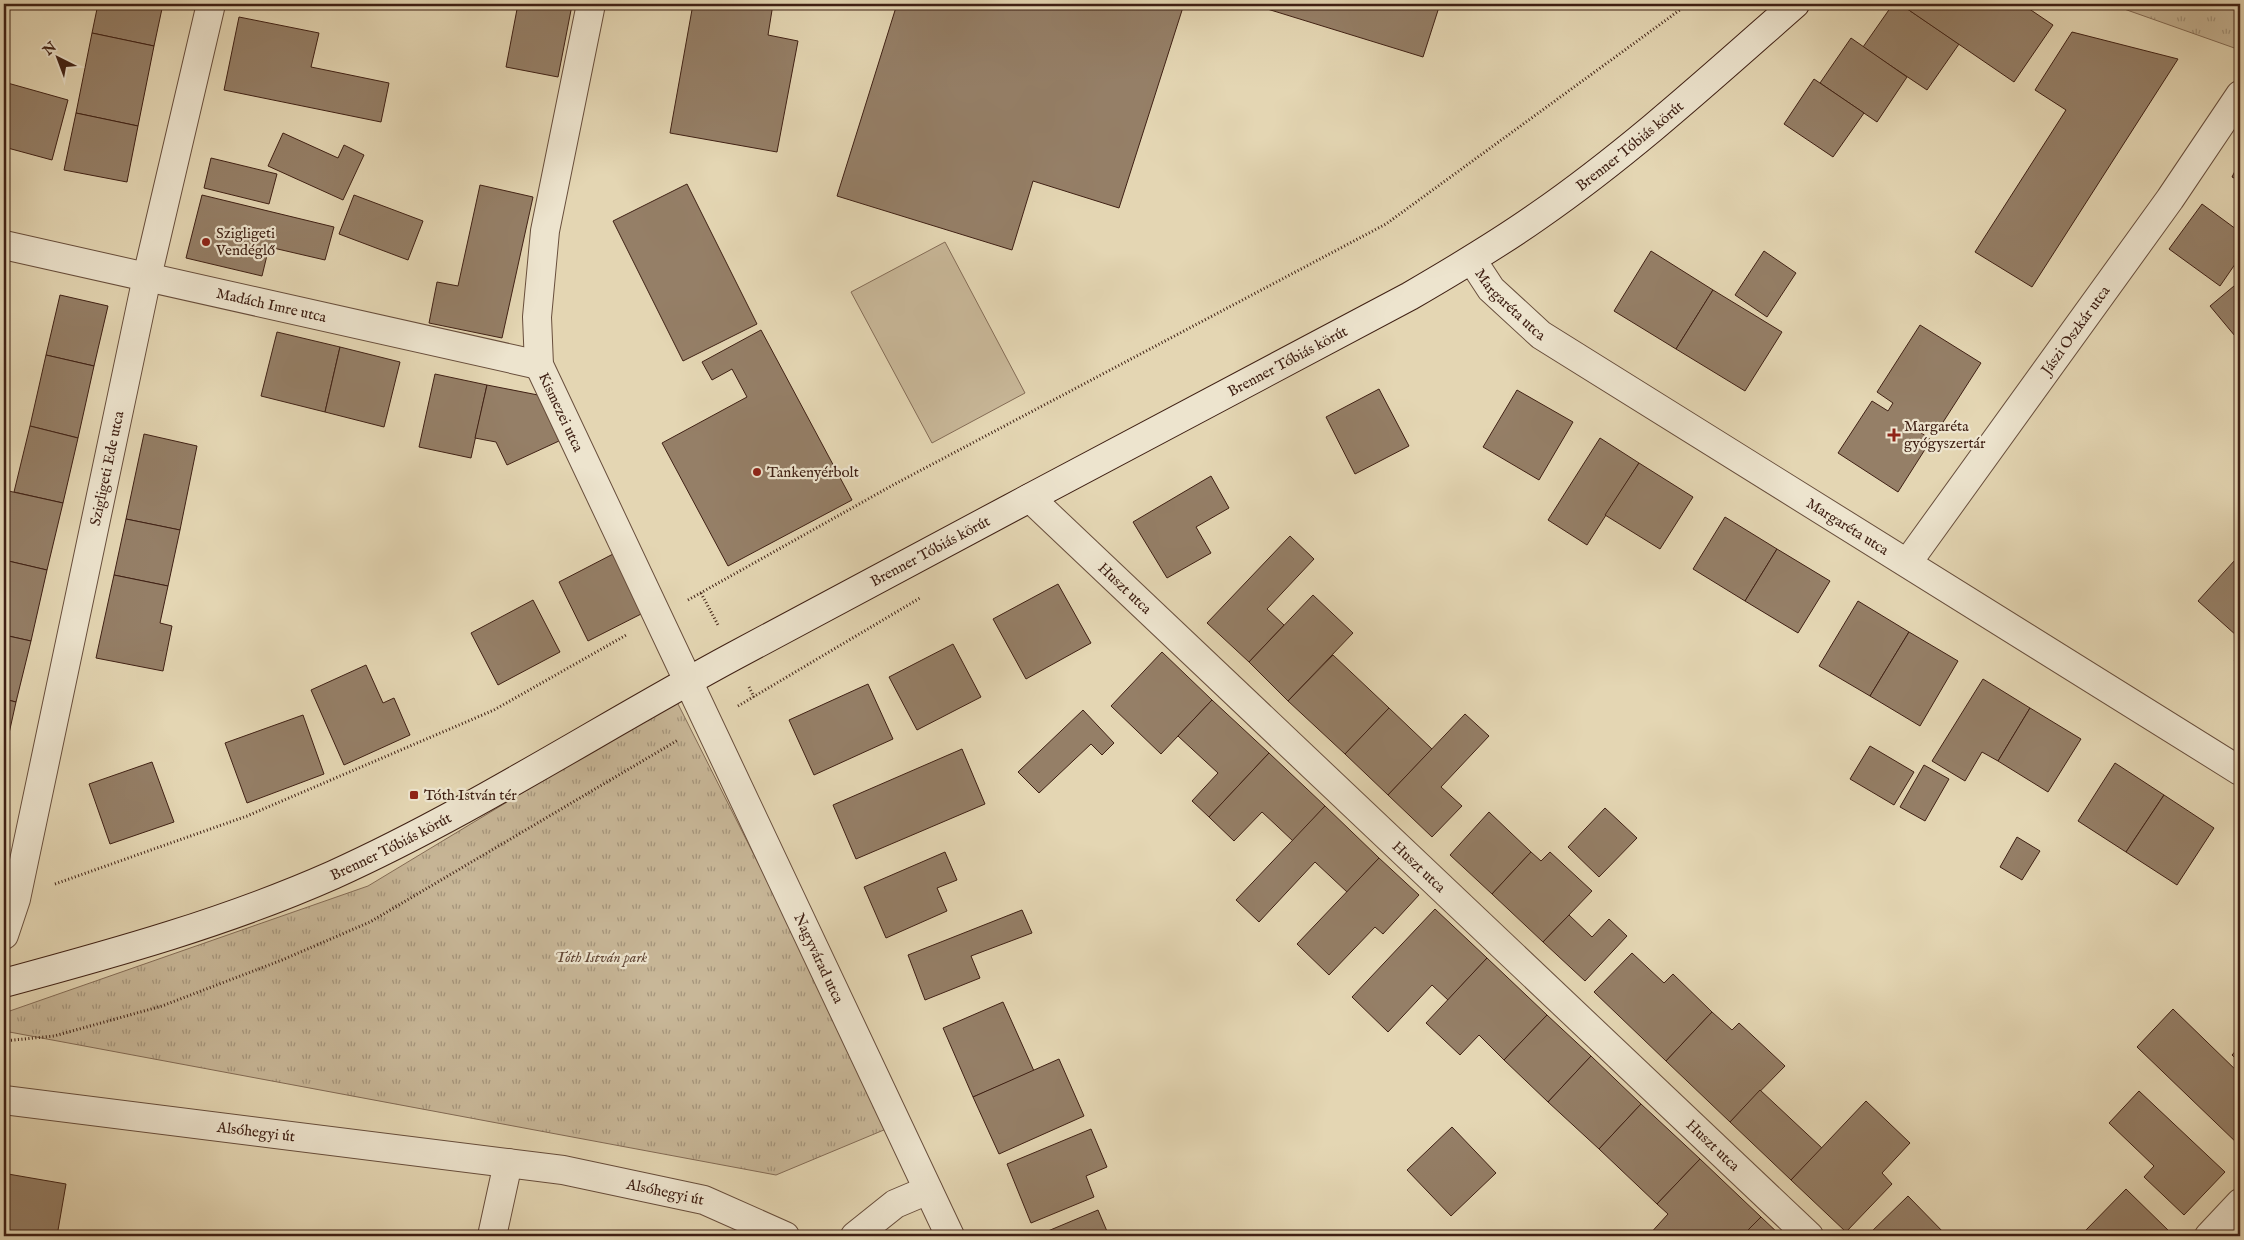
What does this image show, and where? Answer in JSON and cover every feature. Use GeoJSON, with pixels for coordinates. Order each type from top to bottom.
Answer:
{"type":"FeatureCollection","features":[{"type":"Feature","properties":{"kind":"street","name":"Szigligeti Ede utca"},"geometry":{"type":"LineString","coordinates":[[4,935],[16,899],[147,277],[211,4]]}},
{"type":"Feature","properties":{"kind":"street","name":"Kismezei utca"},"geometry":{"type":"LineString","coordinates":[[591,4],[545,231],[537,318],[539,365],[688,681]]}},
{"type":"Feature","properties":{"kind":"street","name":"Brenner Tóbiás körút"},"geometry":{"type":"LineString","coordinates":[[4,983],[112,954],[228,917],[333,875],[444,820],[688,681],[1410,296],[1472,260],[1539,215],[1623,151],[1795,4]]}},
{"type":"Feature","properties":{"kind":"street","name":"Jászi Oszkár utca"},"geometry":{"type":"LineString","coordinates":[[1908,562],[2165,207],[2240,95]]}},
{"type":"Feature","properties":{"kind":"street","name":"Madách Imre utca"},"geometry":{"type":"LineString","coordinates":[[4,246],[539,365]]}},
{"type":"Feature","properties":{"kind":"street","name":"Margaréta utca"},"geometry":{"type":"LineString","coordinates":[[1472,260],[1491,289],[1541,334],[2240,771]]}},
{"type":"Feature","properties":{"kind":"street","name":"Huszt utca"},"geometry":{"type":"LineString","coordinates":[[1030,498],[1809,1236]]}},
{"type":"Feature","properties":{"kind":"street","name":"Nagyvárad utca"},"geometry":{"type":"LineString","coordinates":[[688,681],[950,1236]]}},
{"type":"Feature","properties":{"kind":"street","name":"Alsóhegyi út"},"geometry":{"type":"LineString","coordinates":[[4,1100],[563,1170],[704,1200],[785,1236]]}},
{"type":"Feature","properties":{"kind":"street"},"geometry":{"type":"LineString","coordinates":[[492,1236],[508,1163]]}},
{"type":"Feature","properties":{"kind":"street"},"geometry":{"type":"LineString","coordinates":[[855,1236],[896,1204],[928,1190]]}},
{"type":"Feature","properties":{"kind":"street"},"geometry":{"type":"LineString","coordinates":[[2209,1236],[2240,1203]]}},
{"type":"Feature","properties":{"kind":"path"},"geometry":{"type":"LineString","coordinates":[[16,899],[247,816],[494,710],[893,485],[1386,224],[1688,4]]}},
{"type":"Feature","properties":{"kind":"path"},"geometry":{"type":"LineString","coordinates":[[2235,4],[2240,5]]}},
{"type":"Feature","properties":{"kind":"path"},"geometry":{"type":"LineString","coordinates":[[4,1041],[54,1036],[162,1006],[282,960],[370,922],[660,750],[754,697]]}},
{"type":"Feature","properties":{"kind":"green space"},"geometry":{"type":"Polygon","coordinates":[[[2110,4],[2240,4],[2240,50],[2110,4]]]}},
{"type":"Feature","properties":{"kind":"green space"},"geometry":{"type":"Polygon","coordinates":[[[945,242],[1025,393],[932,443],[851,292],[945,242]]]}},
{"type":"Feature","properties":{"kind":"green space","name":"Tóth István park"},"geometry":{"type":"Polygon","coordinates":[[[676,700],[891,1127],[776,1175],[4,1031],[4,1013],[368,886],[676,700]]]}},
{"type":"Feature","properties":{"kind":"building"},"geometry":{"type":"Polygon","coordinates":[[[98,4],[163,4],[154,46],[92,33],[98,4]]]}},
{"type":"Feature","properties":{"kind":"building"},"geometry":{"type":"Polygon","coordinates":[[[518,4],[572,5],[558,77],[506,67],[518,4]]]}},
{"type":"Feature","properties":{"kind":"building"},"geometry":{"type":"Polygon","coordinates":[[[693,4],[773,4],[768,35],[798,41],[777,152],[670,133],[693,4]]]}},
{"type":"Feature","properties":{"kind":"building"},"geometry":{"type":"Polygon","coordinates":[[[897,4],[1184,4],[1119,208],[1033,181],[1012,250],[837,196],[897,4]]]}},
{"type":"Feature","properties":{"kind":"building"},"geometry":{"type":"Polygon","coordinates":[[[1251,4],[1440,4],[1423,57],[1251,4]]]}},
{"type":"Feature","properties":{"kind":"building"},"geometry":{"type":"Polygon","coordinates":[[[1893,4],[1900,4],[1959,44],[1927,90],[1863,47],[1893,4]]]}},
{"type":"Feature","properties":{"kind":"building"},"geometry":{"type":"Polygon","coordinates":[[[1900,4],[2022,4],[2053,25],[2014,82],[1900,4]]]}},
{"type":"Feature","properties":{"kind":"building"},"geometry":{"type":"Polygon","coordinates":[[[239,17],[319,33],[311,67],[389,83],[381,122],[224,90],[239,17]]]}},
{"type":"Feature","properties":{"kind":"building"},"geometry":{"type":"Polygon","coordinates":[[[2072,32],[2178,59],[2032,287],[1975,252],[2066,110],[2035,90],[2072,32]]]}},
{"type":"Feature","properties":{"kind":"building"},"geometry":{"type":"Polygon","coordinates":[[[92,33],[154,46],[138,126],[76,113],[92,33]]]}},
{"type":"Feature","properties":{"kind":"building"},"geometry":{"type":"Polygon","coordinates":[[[1851,38],[1907,77],[1877,122],[1820,83],[1851,38]]]}},
{"type":"Feature","properties":{"kind":"building"},"geometry":{"type":"Polygon","coordinates":[[[1814,79],[1864,113],[1833,157],[1784,124],[1814,79]]]}},
{"type":"Feature","properties":{"kind":"building"},"geometry":{"type":"Polygon","coordinates":[[[4,82],[68,100],[52,160],[4,147],[4,82]]]}},
{"type":"Feature","properties":{"kind":"building"},"geometry":{"type":"Polygon","coordinates":[[[76,113],[138,126],[127,182],[64,170],[76,113]]]}},
{"type":"Feature","properties":{"kind":"building"},"geometry":{"type":"Polygon","coordinates":[[[283,133],[338,158],[344,145],[364,155],[343,200],[268,166],[283,133]]]}},
{"type":"Feature","properties":{"kind":"building"},"geometry":{"type":"Polygon","coordinates":[[[211,158],[277,174],[269,204],[204,188],[211,158]]]}},
{"type":"Feature","properties":{"kind":"building"},"geometry":{"type":"Polygon","coordinates":[[[2240,161],[2240,181],[2232,177],[2240,161]]]}},
{"type":"Feature","properties":{"kind":"building"},"geometry":{"type":"Polygon","coordinates":[[[687,184],[757,324],[683,361],[613,221],[687,184]]]}},
{"type":"Feature","properties":{"kind":"building"},"geometry":{"type":"Polygon","coordinates":[[[480,185],[533,197],[502,338],[429,323],[437,282],[458,286],[480,185]]]}},
{"type":"Feature","properties":{"kind":"building"},"geometry":{"type":"Polygon","coordinates":[[[202,195],[334,227],[325,260],[269,247],[262,276],[186,258],[202,195]]]}},
{"type":"Feature","properties":{"kind":"building"},"geometry":{"type":"Polygon","coordinates":[[[354,195],[423,221],[408,260],[339,234],[354,195]]]}},
{"type":"Feature","properties":{"kind":"building"},"geometry":{"type":"Polygon","coordinates":[[[2202,204],[2240,232],[2240,257],[2220,286],[2169,249],[2202,204]]]}},
{"type":"Feature","properties":{"kind":"building"},"geometry":{"type":"Polygon","coordinates":[[[1651,251],[1713,290],[1676,349],[1614,311],[1651,251]]]}},
{"type":"Feature","properties":{"kind":"building"},"geometry":{"type":"Polygon","coordinates":[[[1764,251],[1796,273],[1767,317],[1735,295],[1764,251]]]}},
{"type":"Feature","properties":{"kind":"building"},"geometry":{"type":"Polygon","coordinates":[[[2234,286],[2240,293],[2240,342],[2210,306],[2234,286]]]}},
{"type":"Feature","properties":{"kind":"building"},"geometry":{"type":"Polygon","coordinates":[[[1713,290],[1782,332],[1745,391],[1676,349],[1713,290]]]}},
{"type":"Feature","properties":{"kind":"building"},"geometry":{"type":"Polygon","coordinates":[[[60,295],[108,306],[94,366],[46,355],[60,295]]]}},
{"type":"Feature","properties":{"kind":"building"},"geometry":{"type":"Polygon","coordinates":[[[1920,325],[1981,363],[1938,430],[1926,423],[1920,432],[1931,440],[1898,492],[1838,453],[1872,401],[1888,411],[1893,403],[1877,392],[1920,325]]]}},
{"type":"Feature","properties":{"kind":"building","name":"Tankenyérbolt"},"geometry":{"type":"Polygon","coordinates":[[[761,330],[852,500],[728,566],[662,443],[747,397],[732,369],[712,380],[702,362],[761,330]]]}},
{"type":"Feature","properties":{"kind":"building"},"geometry":{"type":"Polygon","coordinates":[[[277,332],[340,347],[325,412],[261,396],[277,332]]]}},
{"type":"Feature","properties":{"kind":"building"},"geometry":{"type":"Polygon","coordinates":[[[340,347],[400,362],[384,427],[325,412],[340,347]]]}},
{"type":"Feature","properties":{"kind":"building"},"geometry":{"type":"Polygon","coordinates":[[[46,355],[94,366],[78,438],[30,426],[46,355]]]}},
{"type":"Feature","properties":{"kind":"building"},"geometry":{"type":"Polygon","coordinates":[[[435,374],[487,385],[471,458],[419,447],[435,374]]]}},
{"type":"Feature","properties":{"kind":"building"},"geometry":{"type":"Polygon","coordinates":[[[487,385],[538,395],[559,441],[507,465],[496,442],[475,438],[487,385]]]}},
{"type":"Feature","properties":{"kind":"building"},"geometry":{"type":"Polygon","coordinates":[[[1379,389],[1409,446],[1355,474],[1326,417],[1379,389]]]}},
{"type":"Feature","properties":{"kind":"building"},"geometry":{"type":"Polygon","coordinates":[[[1517,390],[1573,422],[1539,480],[1483,447],[1517,390]]]}},
{"type":"Feature","properties":{"kind":"building"},"geometry":{"type":"Polygon","coordinates":[[[30,426],[78,438],[63,503],[14,492],[30,426]]]}},
{"type":"Feature","properties":{"kind":"building"},"geometry":{"type":"Polygon","coordinates":[[[144,434],[197,446],[180,530],[126,519],[144,434]]]}},
{"type":"Feature","properties":{"kind":"building"},"geometry":{"type":"Polygon","coordinates":[[[1600,438],[1639,463],[1587,545],[1548,520],[1600,438]]]}},
{"type":"Feature","properties":{"kind":"building"},"geometry":{"type":"Polygon","coordinates":[[[1639,463],[1693,497],[1660,549],[1605,515],[1639,463]]]}},
{"type":"Feature","properties":{"kind":"building"},"geometry":{"type":"Polygon","coordinates":[[[1211,476],[1229,508],[1196,527],[1211,553],[1167,578],[1133,522],[1211,476]]]}},
{"type":"Feature","properties":{"kind":"building"},"geometry":{"type":"Polygon","coordinates":[[[4,490],[63,503],[47,570],[4,560],[4,490]]]}},
{"type":"Feature","properties":{"kind":"building"},"geometry":{"type":"Polygon","coordinates":[[[1725,517],[1777,549],[1745,601],[1693,569],[1725,517]]]}},
{"type":"Feature","properties":{"kind":"building"},"geometry":{"type":"Polygon","coordinates":[[[126,519],[180,530],[168,586],[114,575],[126,519]]]}},
{"type":"Feature","properties":{"kind":"building"},"geometry":{"type":"Polygon","coordinates":[[[1290,536],[1314,559],[1267,609],[1284,625],[1249,662],[1207,623],[1290,536]]]}},
{"type":"Feature","properties":{"kind":"building"},"geometry":{"type":"Polygon","coordinates":[[[1777,549],[1830,581],[1798,633],[1745,601],[1777,549]]]}},
{"type":"Feature","properties":{"kind":"building"},"geometry":{"type":"Polygon","coordinates":[[[615,553],[645,612],[588,641],[559,582],[615,553]]]}},
{"type":"Feature","properties":{"kind":"building"},"geometry":{"type":"Polygon","coordinates":[[[4,560],[47,570],[31,641],[4,635],[4,560]]]}},
{"type":"Feature","properties":{"kind":"building"},"geometry":{"type":"Polygon","coordinates":[[[2235,560],[2240,565],[2240,632],[2237,636],[2198,601],[2235,560]]]}},
{"type":"Feature","properties":{"kind":"building"},"geometry":{"type":"Polygon","coordinates":[[[114,575],[168,586],[160,623],[172,626],[163,671],[96,658],[114,575]]]}},
{"type":"Feature","properties":{"kind":"building"},"geometry":{"type":"Polygon","coordinates":[[[1058,584],[1091,643],[1026,679],[993,619],[1058,584]]]}},
{"type":"Feature","properties":{"kind":"building"},"geometry":{"type":"Polygon","coordinates":[[[1313,595],[1353,633],[1288,701],[1249,662],[1313,595]]]}},
{"type":"Feature","properties":{"kind":"building"},"geometry":{"type":"Polygon","coordinates":[[[533,600],[560,652],[498,685],[471,633],[533,600]]]}},
{"type":"Feature","properties":{"kind":"building"},"geometry":{"type":"Polygon","coordinates":[[[1858,601],[1909,632],[1870,696],[1819,666],[1858,601]]]}},
{"type":"Feature","properties":{"kind":"building"},"geometry":{"type":"Polygon","coordinates":[[[1909,632],[1958,661],[1920,726],[1870,696],[1909,632]]]}},
{"type":"Feature","properties":{"kind":"building"},"geometry":{"type":"Polygon","coordinates":[[[4,635],[31,641],[16,702],[4,699],[4,635]]]}},
{"type":"Feature","properties":{"kind":"building"},"geometry":{"type":"Polygon","coordinates":[[[953,644],[981,697],[917,730],[889,677],[953,644]]]}},
{"type":"Feature","properties":{"kind":"building"},"geometry":{"type":"Polygon","coordinates":[[[1162,652],[1212,700],[1161,754],[1111,706],[1162,652]]]}},
{"type":"Feature","properties":{"kind":"building"},"geometry":{"type":"Polygon","coordinates":[[[2240,654],[2240,667],[2234,661],[2240,654]]]}},
{"type":"Feature","properties":{"kind":"building"},"geometry":{"type":"Polygon","coordinates":[[[1333,655],[1389,708],[1345,754],[1288,701],[1333,655]]]}},
{"type":"Feature","properties":{"kind":"building"},"geometry":{"type":"Polygon","coordinates":[[[366,665],[383,703],[394,698],[410,735],[344,765],[311,690],[366,665]]]}},
{"type":"Feature","properties":{"kind":"building"},"geometry":{"type":"Polygon","coordinates":[[[1983,679],[2030,708],[1998,761],[1982,752],[1965,781],[1932,761],[1983,679]]]}},
{"type":"Feature","properties":{"kind":"building"},"geometry":{"type":"Polygon","coordinates":[[[868,684],[893,739],[814,775],[789,720],[868,684]]]}},
{"type":"Feature","properties":{"kind":"building"},"geometry":{"type":"Polygon","coordinates":[[[4,699],[16,702],[6,747],[4,747],[4,699]]]}},
{"type":"Feature","properties":{"kind":"building"},"geometry":{"type":"Polygon","coordinates":[[[1212,700],[1269,753],[1209,817],[1192,801],[1218,773],[1178,736],[1212,700]]]}},
{"type":"Feature","properties":{"kind":"building"},"geometry":{"type":"Polygon","coordinates":[[[1389,708],[1432,749],[1388,795],[1345,754],[1389,708]]]}},
{"type":"Feature","properties":{"kind":"building"},"geometry":{"type":"Polygon","coordinates":[[[2030,708],[2081,739],[2048,792],[1998,761],[2030,708]]]}},
{"type":"Feature","properties":{"kind":"building"},"geometry":{"type":"Polygon","coordinates":[[[1083,710],[1114,743],[1102,755],[1091,744],[1039,793],[1018,772],[1083,710]]]}},
{"type":"Feature","properties":{"kind":"building"},"geometry":{"type":"Polygon","coordinates":[[[1465,714],[1489,736],[1441,787],[1462,806],[1432,837],[1388,795],[1465,714]]]}},
{"type":"Feature","properties":{"kind":"building"},"geometry":{"type":"Polygon","coordinates":[[[303,715],[324,774],[247,803],[225,743],[303,715]]]}},
{"type":"Feature","properties":{"kind":"building"},"geometry":{"type":"Polygon","coordinates":[[[1870,746],[1914,772],[1894,805],[1850,779],[1870,746]]]}},
{"type":"Feature","properties":{"kind":"building"},"geometry":{"type":"Polygon","coordinates":[[[962,749],[985,804],[856,859],[833,805],[962,749]]]}},
{"type":"Feature","properties":{"kind":"building"},"geometry":{"type":"Polygon","coordinates":[[[1269,753],[1325,806],[1293,841],[1262,812],[1234,841],[1209,817],[1269,753]]]}},
{"type":"Feature","properties":{"kind":"building"},"geometry":{"type":"Polygon","coordinates":[[[152,762],[174,822],[110,844],[89,784],[152,762]]]}},
{"type":"Feature","properties":{"kind":"building"},"geometry":{"type":"Polygon","coordinates":[[[2115,763],[2164,795],[2126,852],[2078,821],[2115,763]]]}},
{"type":"Feature","properties":{"kind":"building"},"geometry":{"type":"Polygon","coordinates":[[[1924,765],[1949,779],[1925,821],[1900,807],[1924,765]]]}},
{"type":"Feature","properties":{"kind":"building"},"geometry":{"type":"Polygon","coordinates":[[[2164,795],[2214,828],[2177,885],[2126,852],[2164,795]]]}},
{"type":"Feature","properties":{"kind":"building"},"geometry":{"type":"Polygon","coordinates":[[[1325,806],[1379,858],[1347,892],[1315,862],[1259,922],[1236,900],[1325,806]]]}},
{"type":"Feature","properties":{"kind":"building"},"geometry":{"type":"Polygon","coordinates":[[[1605,808],[1637,838],[1599,877],[1568,847],[1605,808]]]}},
{"type":"Feature","properties":{"kind":"building"},"geometry":{"type":"Polygon","coordinates":[[[1489,812],[1531,852],[1492,894],[1450,855],[1489,812]]]}},
{"type":"Feature","properties":{"kind":"building"},"geometry":{"type":"Polygon","coordinates":[[[2017,837],[2040,851],[2022,880],[2000,867],[2017,837]]]}},
{"type":"Feature","properties":{"kind":"building"},"geometry":{"type":"Polygon","coordinates":[[[945,852],[957,880],[937,888],[947,911],[886,938],[864,887],[945,852]]]}},
{"type":"Feature","properties":{"kind":"building"},"geometry":{"type":"Polygon","coordinates":[[[1531,852],[1541,861],[1550,852],[1592,891],[1543,942],[1492,894],[1531,852]]]}},
{"type":"Feature","properties":{"kind":"building"},"geometry":{"type":"Polygon","coordinates":[[[1379,858],[1419,895],[1383,934],[1375,927],[1329,975],[1297,944],[1379,858]]]}},
{"type":"Feature","properties":{"kind":"building"},"geometry":{"type":"Polygon","coordinates":[[[1435,909],[1487,958],[1448,1000],[1432,985],[1388,1032],[1352,997],[1435,909]]]}},
{"type":"Feature","properties":{"kind":"building"},"geometry":{"type":"Polygon","coordinates":[[[1022,910],[1032,933],[971,956],[980,978],[925,1000],[908,955],[1022,910]]]}},
{"type":"Feature","properties":{"kind":"building"},"geometry":{"type":"Polygon","coordinates":[[[1569,915],[1592,937],[1609,919],[1627,936],[1585,981],[1543,942],[1569,915]]]}},
{"type":"Feature","properties":{"kind":"building"},"geometry":{"type":"Polygon","coordinates":[[[1632,953],[1664,983],[1673,974],[1712,1012],[1666,1061],[1594,992],[1632,953]]]}},
{"type":"Feature","properties":{"kind":"building"},"geometry":{"type":"Polygon","coordinates":[[[1487,958],[1547,1015],[1504,1060],[1479,1035],[1460,1055],[1426,1023],[1487,958]]]}},
{"type":"Feature","properties":{"kind":"building"},"geometry":{"type":"Polygon","coordinates":[[[1003,1002],[1034,1071],[973,1097],[943,1028],[1003,1002]]]}},
{"type":"Feature","properties":{"kind":"building"},"geometry":{"type":"Polygon","coordinates":[[[2173,1009],[2240,1074],[2240,1146],[2137,1047],[2173,1009]]]}},
{"type":"Feature","properties":{"kind":"building"},"geometry":{"type":"Polygon","coordinates":[[[1712,1012],[1732,1030],[1739,1023],[1785,1066],[1730,1122],[1666,1061],[1712,1012]]]}},
{"type":"Feature","properties":{"kind":"building"},"geometry":{"type":"Polygon","coordinates":[[[1547,1015],[1591,1056],[1548,1102],[1504,1060],[1547,1015]]]}},
{"type":"Feature","properties":{"kind":"building"},"geometry":{"type":"Polygon","coordinates":[[[2240,1046],[2240,1063],[2232,1055],[2240,1046]]]}},
{"type":"Feature","properties":{"kind":"building"},"geometry":{"type":"Polygon","coordinates":[[[1591,1056],[1641,1104],[1599,1149],[1548,1102],[1591,1056]]]}},
{"type":"Feature","properties":{"kind":"building"},"geometry":{"type":"Polygon","coordinates":[[[1059,1059],[1084,1116],[999,1154],[973,1097],[1059,1059]]]}},
{"type":"Feature","properties":{"kind":"building"},"geometry":{"type":"Polygon","coordinates":[[[1760,1090],[1822,1148],[1791,1180],[1730,1122],[1760,1090]]]}},
{"type":"Feature","properties":{"kind":"building"},"geometry":{"type":"Polygon","coordinates":[[[2139,1091],[2225,1172],[2184,1215],[2144,1177],[2154,1166],[2109,1123],[2139,1091]]]}},
{"type":"Feature","properties":{"kind":"building"},"geometry":{"type":"Polygon","coordinates":[[[1866,1101],[1910,1143],[1882,1173],[1892,1184],[1846,1232],[1791,1180],[1866,1101]]]}},
{"type":"Feature","properties":{"kind":"building"},"geometry":{"type":"Polygon","coordinates":[[[1641,1104],[1700,1159],[1657,1204],[1599,1149],[1641,1104]]]}},
{"type":"Feature","properties":{"kind":"building"},"geometry":{"type":"Polygon","coordinates":[[[1452,1127],[1496,1173],[1451,1216],[1407,1170],[1452,1127]]]}},
{"type":"Feature","properties":{"kind":"building"},"geometry":{"type":"Polygon","coordinates":[[[1091,1129],[1107,1167],[1086,1176],[1094,1197],[1031,1223],[1007,1164],[1091,1129]]]}},
{"type":"Feature","properties":{"kind":"building"},"geometry":{"type":"Polygon","coordinates":[[[1700,1159],[1761,1217],[1742,1236],[1648,1236],[1668,1214],[1657,1204],[1700,1159]]]}},
{"type":"Feature","properties":{"kind":"building"},"geometry":{"type":"Polygon","coordinates":[[[8,1174],[66,1184],[57,1236],[4,1236],[4,1195],[8,1174]]]}},
{"type":"Feature","properties":{"kind":"building"},"geometry":{"type":"Polygon","coordinates":[[[2126,1189],[2170,1232],[2166,1236],[2092,1236],[2086,1230],[2126,1189]]]}},
{"type":"Feature","properties":{"kind":"building"},"geometry":{"type":"Polygon","coordinates":[[[1908,1196],[1947,1236],[1867,1236],[1908,1196]]]}},
{"type":"Feature","properties":{"kind":"building"},"geometry":{"type":"Polygon","coordinates":[[[1098,1210],[1109,1236],[1036,1236],[1098,1210]]]}},
{"type":"Feature","properties":{"kind":"building"},"geometry":{"type":"Polygon","coordinates":[[[1761,1217],[1781,1236],[1742,1236],[1761,1217]]]}},
{"type":"Feature","properties":{"kind":"place","name":"Szigligeti Vendéglő"},"geometry":{"type":"Point","coordinates":[206,242]}},
{"type":"Feature","properties":{"kind":"place","name":"Margaréta gyógyszertár"},"geometry":{"type":"Point","coordinates":[1894,435]}},
{"type":"Feature","properties":{"kind":"place","name":"Tankenyérbolt"},"geometry":{"type":"Point","coordinates":[757,472]}},
{"type":"Feature","properties":{"kind":"place","name":"Tóth István tér"},"geometry":{"type":"Point","coordinates":[414,795]}}]}
